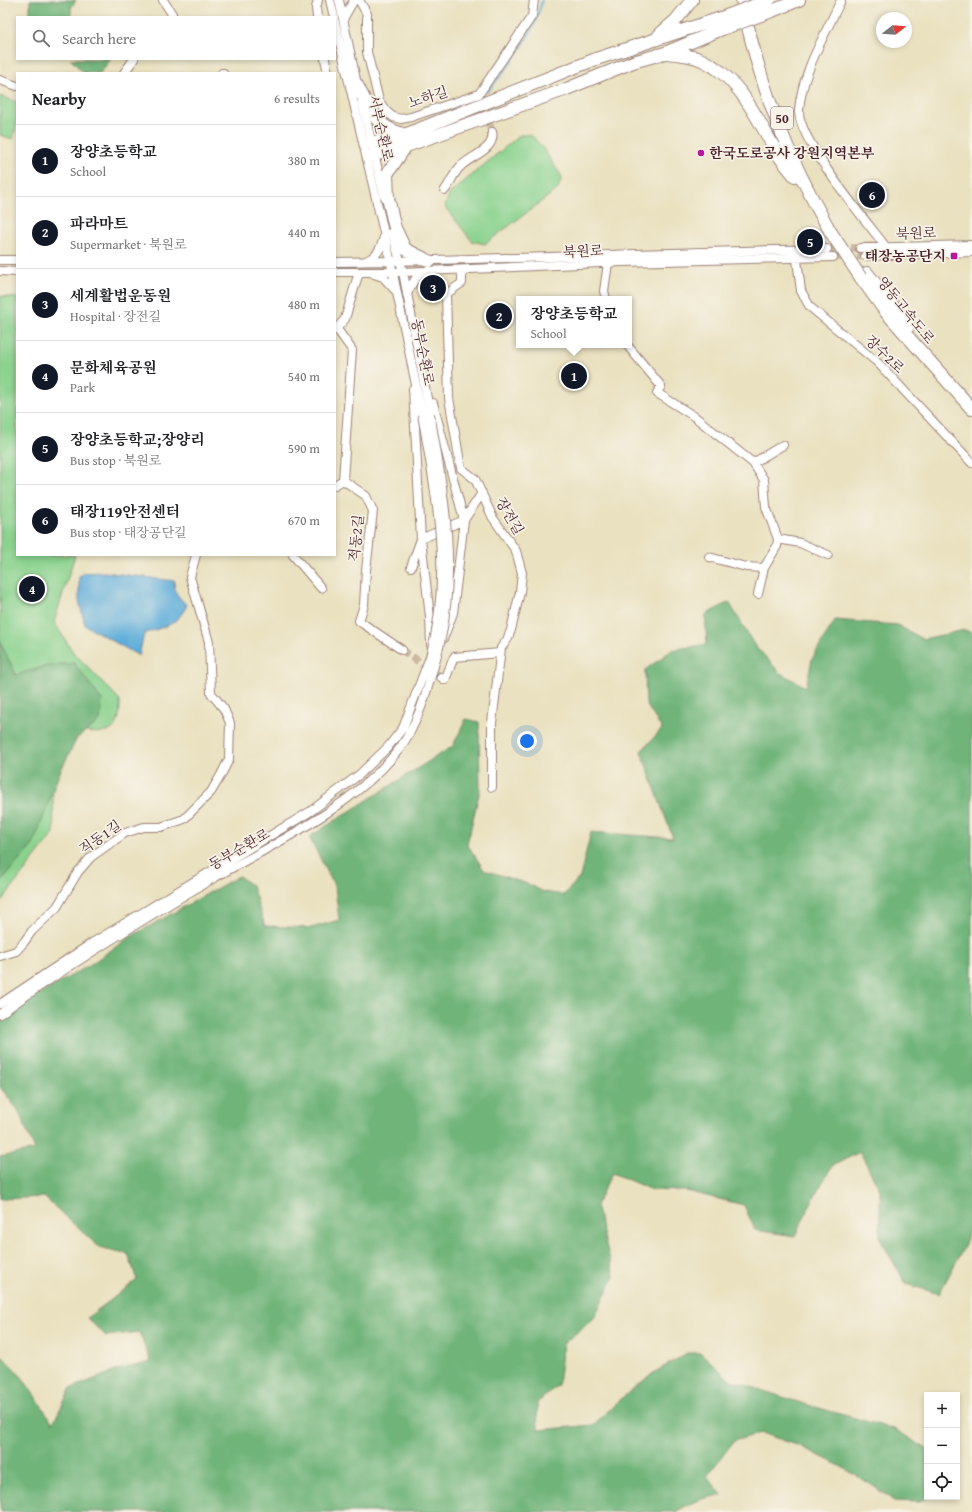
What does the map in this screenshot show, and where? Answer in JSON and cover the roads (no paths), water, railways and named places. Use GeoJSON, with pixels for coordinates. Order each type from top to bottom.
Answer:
{"type":"FeatureCollection","features":[{"type":"Feature","properties":{"kind":"highway"},"geometry":{"type":"LineString","coordinates":[[653,40],[676,20],[692,0]]}},
{"type":"Feature","properties":{"kind":"highway","name":"영동고속도로"},"geometry":{"type":"LineString","coordinates":[[742,0],[761,79],[788,151],[810,195],[864,275],[885,311],[972,409]]}},
{"type":"Feature","properties":{"kind":"highway","name":"영동고속도로"},"geometry":{"type":"LineString","coordinates":[[749,0],[765,69],[777,106],[807,177],[834,230]]}},
{"type":"Feature","properties":{"kind":"highway"},"geometry":{"type":"LineString","coordinates":[[430,266],[405,249],[390,228],[387,201],[387,174],[405,140],[596,59],[653,40],[720,24],[771,5],[799,0]]}},
{"type":"Feature","properties":{"kind":"highway"},"geometry":{"type":"LineString","coordinates":[[369,150],[564,90],[633,62],[665,53],[720,24]]}},
{"type":"Feature","properties":{"kind":"highway"},"geometry":{"type":"LineString","coordinates":[[665,53],[685,55],[702,60],[730,79],[743,95],[779,156],[810,195]]}},
{"type":"Feature","properties":{"kind":"highway"},"geometry":{"type":"LineString","coordinates":[[357,85],[378,123],[405,140]]}},
{"type":"Feature","properties":{"kind":"highway","name":"영동고속도로"},"geometry":{"type":"LineString","coordinates":[[864,275],[972,397]]}},
{"type":"Feature","properties":{"kind":"street"},"geometry":{"type":"LineString","coordinates":[[164,0],[172,14],[171,16]]}},
{"type":"Feature","properties":{"kind":"street"},"geometry":{"type":"LineString","coordinates":[[317,16],[316,8],[318,0]]}},
{"type":"Feature","properties":{"kind":"street"},"geometry":{"type":"LineString","coordinates":[[330,0],[334,16]]}},
{"type":"Feature","properties":{"kind":"street","name":"서부순환로"},"geometry":{"type":"LineString","coordinates":[[339,0],[339,20],[369,150],[403,272]]}},
{"type":"Feature","properties":{"kind":"street"},"geometry":{"type":"LineString","coordinates":[[339,20],[349,9],[354,0]]}},
{"type":"Feature","properties":{"kind":"street","name":"노하길"},"geometry":{"type":"LineString","coordinates":[[360,3],[367,14],[367,52],[379,101],[386,112],[393,117],[401,119],[479,96],[532,16],[534,0]]}},
{"type":"Feature","properties":{"kind":"street"},"geometry":{"type":"LineString","coordinates":[[841,0],[803,84],[799,112],[806,136],[820,161],[886,251]]}},
{"type":"Feature","properties":{"kind":"street"},"geometry":{"type":"LineString","coordinates":[[349,9],[360,3]]}},
{"type":"Feature","properties":{"kind":"street","name":"서부순환로"},"geometry":{"type":"LineString","coordinates":[[339,20],[357,85],[369,150],[387,201]]}},
{"type":"Feature","properties":{"kind":"street"},"geometry":{"type":"LineString","coordinates":[[125,72],[133,60]]}},
{"type":"Feature","properties":{"kind":"street"},"geometry":{"type":"LineString","coordinates":[[325,60],[328,72]]}},
{"type":"Feature","properties":{"kind":"street"},"geometry":{"type":"LineString","coordinates":[[0,80],[16,86]]}},
{"type":"Feature","properties":{"kind":"street"},"geometry":{"type":"LineString","coordinates":[[445,190],[458,168],[488,146],[493,137],[492,132]]}},
{"type":"Feature","properties":{"kind":"street"},"geometry":{"type":"LineString","coordinates":[[365,262],[374,257],[379,251],[390,228]]}},
{"type":"Feature","properties":{"kind":"street","name":"서부순환로"},"geometry":{"type":"LineString","coordinates":[[390,228],[391,261],[393,272]]}},
{"type":"Feature","properties":{"kind":"street","name":"북원로"},"geometry":{"type":"LineString","coordinates":[[865,256],[886,251],[972,245]]}},
{"type":"Feature","properties":{"kind":"street","name":"북원로"},"geometry":{"type":"LineString","coordinates":[[860,248],[886,251],[972,252]]}},
{"type":"Feature","properties":{"kind":"street","name":"북원로"},"geometry":{"type":"LineString","coordinates":[[336,262],[400,261],[462,270],[608,263],[670,262],[795,254],[827,249]]}},
{"type":"Feature","properties":{"kind":"street"},"geometry":{"type":"LineString","coordinates":[[670,253],[670,262]]}},
{"type":"Feature","properties":{"kind":"street","name":"북원로"},"geometry":{"type":"LineString","coordinates":[[336,272],[403,272],[430,266],[670,253],[795,254],[833,257]]}},
{"type":"Feature","properties":{"kind":"street","name":"장수2로"},"geometry":{"type":"LineString","coordinates":[[795,254],[801,291],[810,307],[878,363],[972,463]]}},
{"type":"Feature","properties":{"kind":"street"},"geometry":{"type":"LineString","coordinates":[[0,260],[16,260]]}},
{"type":"Feature","properties":{"kind":"street"},"geometry":{"type":"LineString","coordinates":[[605,296],[604,291],[608,263]]}},
{"type":"Feature","properties":{"kind":"street"},"geometry":{"type":"LineString","coordinates":[[407,294],[419,274],[430,266]]}},
{"type":"Feature","properties":{"kind":"street","name":"장전길"},"geometry":{"type":"LineString","coordinates":[[462,270],[462,282],[446,294],[449,398],[461,468],[475,479],[493,518],[516,551],[522,572],[520,592],[511,630],[507,640],[501,648],[500,653],[492,723],[492,787]]}},
{"type":"Feature","properties":{"kind":"street"},"geometry":{"type":"LineString","coordinates":[[0,271],[16,272]]}},
{"type":"Feature","properties":{"kind":"street"},"geometry":{"type":"LineString","coordinates":[[336,484],[343,480],[352,350],[336,329],[345,319],[364,272],[383,277],[397,293]]}},
{"type":"Feature","properties":{"kind":"street","name":"동부순환로"},"geometry":{"type":"LineString","coordinates":[[393,272],[397,293],[411,338]]}},
{"type":"Feature","properties":{"kind":"street","name":"동부순환로"},"geometry":{"type":"LineString","coordinates":[[0,1014],[90,954],[342,803],[383,768],[400,748],[413,729],[434,655],[445,623],[449,588],[449,560],[442,479],[426,414],[411,338],[407,294],[403,272]]}},
{"type":"Feature","properties":{"kind":"street"},"geometry":{"type":"LineString","coordinates":[[336,317],[345,319]]}},
{"type":"Feature","properties":{"kind":"street"},"geometry":{"type":"LineString","coordinates":[[411,338],[464,520],[453,613],[434,655]]}},
{"type":"Feature","properties":{"kind":"street"},"geometry":{"type":"LineString","coordinates":[[411,338],[421,539],[434,655]]}},
{"type":"Feature","properties":{"kind":"street"},"geometry":{"type":"LineString","coordinates":[[629,348],[661,386],[656,393],[695,417],[753,463],[764,480],[766,507],[778,539],[777,546],[764,568],[758,594]]}},
{"type":"Feature","properties":{"kind":"street"},"geometry":{"type":"LineString","coordinates":[[753,463],[783,445]]}},
{"type":"Feature","properties":{"kind":"street","name":"적동2길"},"geometry":{"type":"LineString","coordinates":[[343,480],[366,496],[373,511],[366,570],[364,605],[359,621],[402,650]]}},
{"type":"Feature","properties":{"kind":"street"},"geometry":{"type":"LineString","coordinates":[[411,567],[421,539],[464,520],[482,494]]}},
{"type":"Feature","properties":{"kind":"street"},"geometry":{"type":"LineString","coordinates":[[778,539],[800,543],[828,555]]}},
{"type":"Feature","properties":{"kind":"street","name":"직동1길"},"geometry":{"type":"LineString","coordinates":[[0,956],[16,951],[32,931],[57,907],[78,872],[91,857],[125,833],[144,827],[161,827],[184,819],[211,792],[222,775],[228,759],[230,723],[224,709],[211,693],[209,642],[190,577],[196,556]]}},
{"type":"Feature","properties":{"kind":"street"},"geometry":{"type":"LineString","coordinates":[[294,556],[321,588]]}},
{"type":"Feature","properties":{"kind":"street"},"geometry":{"type":"LineString","coordinates":[[708,557],[746,567],[764,568]]}},
{"type":"Feature","properties":{"kind":"street"},"geometry":{"type":"LineString","coordinates":[[441,677],[445,680],[454,657],[500,653]]}},
{"type":"Feature","properties":{"kind":"street","name":"동부순환로"},"geometry":{"type":"LineString","coordinates":[[0,1004],[92,943],[311,811],[360,774],[403,728],[434,655]]}},
{"type":"Feature","properties":{"kind":"water"},"geometry":{"type":"Polygon","coordinates":[[[104,572],[175,581],[174,585],[179,597],[187,605],[179,617],[174,621],[164,627],[144,634],[139,656],[85,625],[79,600],[79,577],[83,573],[104,572]]]}},
{"type":"Feature","properties":{"kind":"waterway"},"geometry":{"type":"LineString","coordinates":[[487,92],[520,49],[534,25],[542,0]]}},
{"type":"Feature","properties":{"kind":"tunnel"},"geometry":{"type":"LineString","coordinates":[[481,100],[492,132]]}},
{"type":"Feature","properties":{"kind":"tunnel"},"geometry":{"type":"LineString","coordinates":[[827,249],[860,248]]}},
{"type":"Feature","properties":{"kind":"tunnel"},"geometry":{"type":"LineString","coordinates":[[833,257],[865,256]]}},
{"type":"Feature","properties":{"kind":"tunnel"},"geometry":{"type":"LineString","coordinates":[[402,650],[441,677]]}},
{"type":"Feature","properties":{"kind":"place","name":"한국도로공사 강원지역본부"},"geometry":{"type":"Point","coordinates":[701,153]}},
{"type":"Feature","properties":{"kind":"place","name":"태장119안전센터"},"geometry":{"type":"Point","coordinates":[872,195]}},
{"type":"Feature","properties":{"kind":"place","name":"장양초등학교;장양리"},"geometry":{"type":"Point","coordinates":[810,242]}},
{"type":"Feature","properties":{"kind":"place","name":"태장농공단지"},"geometry":{"type":"Point","coordinates":[954,256]}},
{"type":"Feature","properties":{"kind":"place","name":"세계활법운동원"},"geometry":{"type":"Point","coordinates":[433,288]}},
{"type":"Feature","properties":{"kind":"place","name":"파라마트"},"geometry":{"type":"Point","coordinates":[499,316]}},
{"type":"Feature","properties":{"kind":"place","name":"장양초등학교"},"geometry":{"type":"Point","coordinates":[574,376]}},
{"type":"Feature","properties":{"kind":"place","name":"문화체육공원"},"geometry":{"type":"Point","coordinates":[32,589]}}]}
